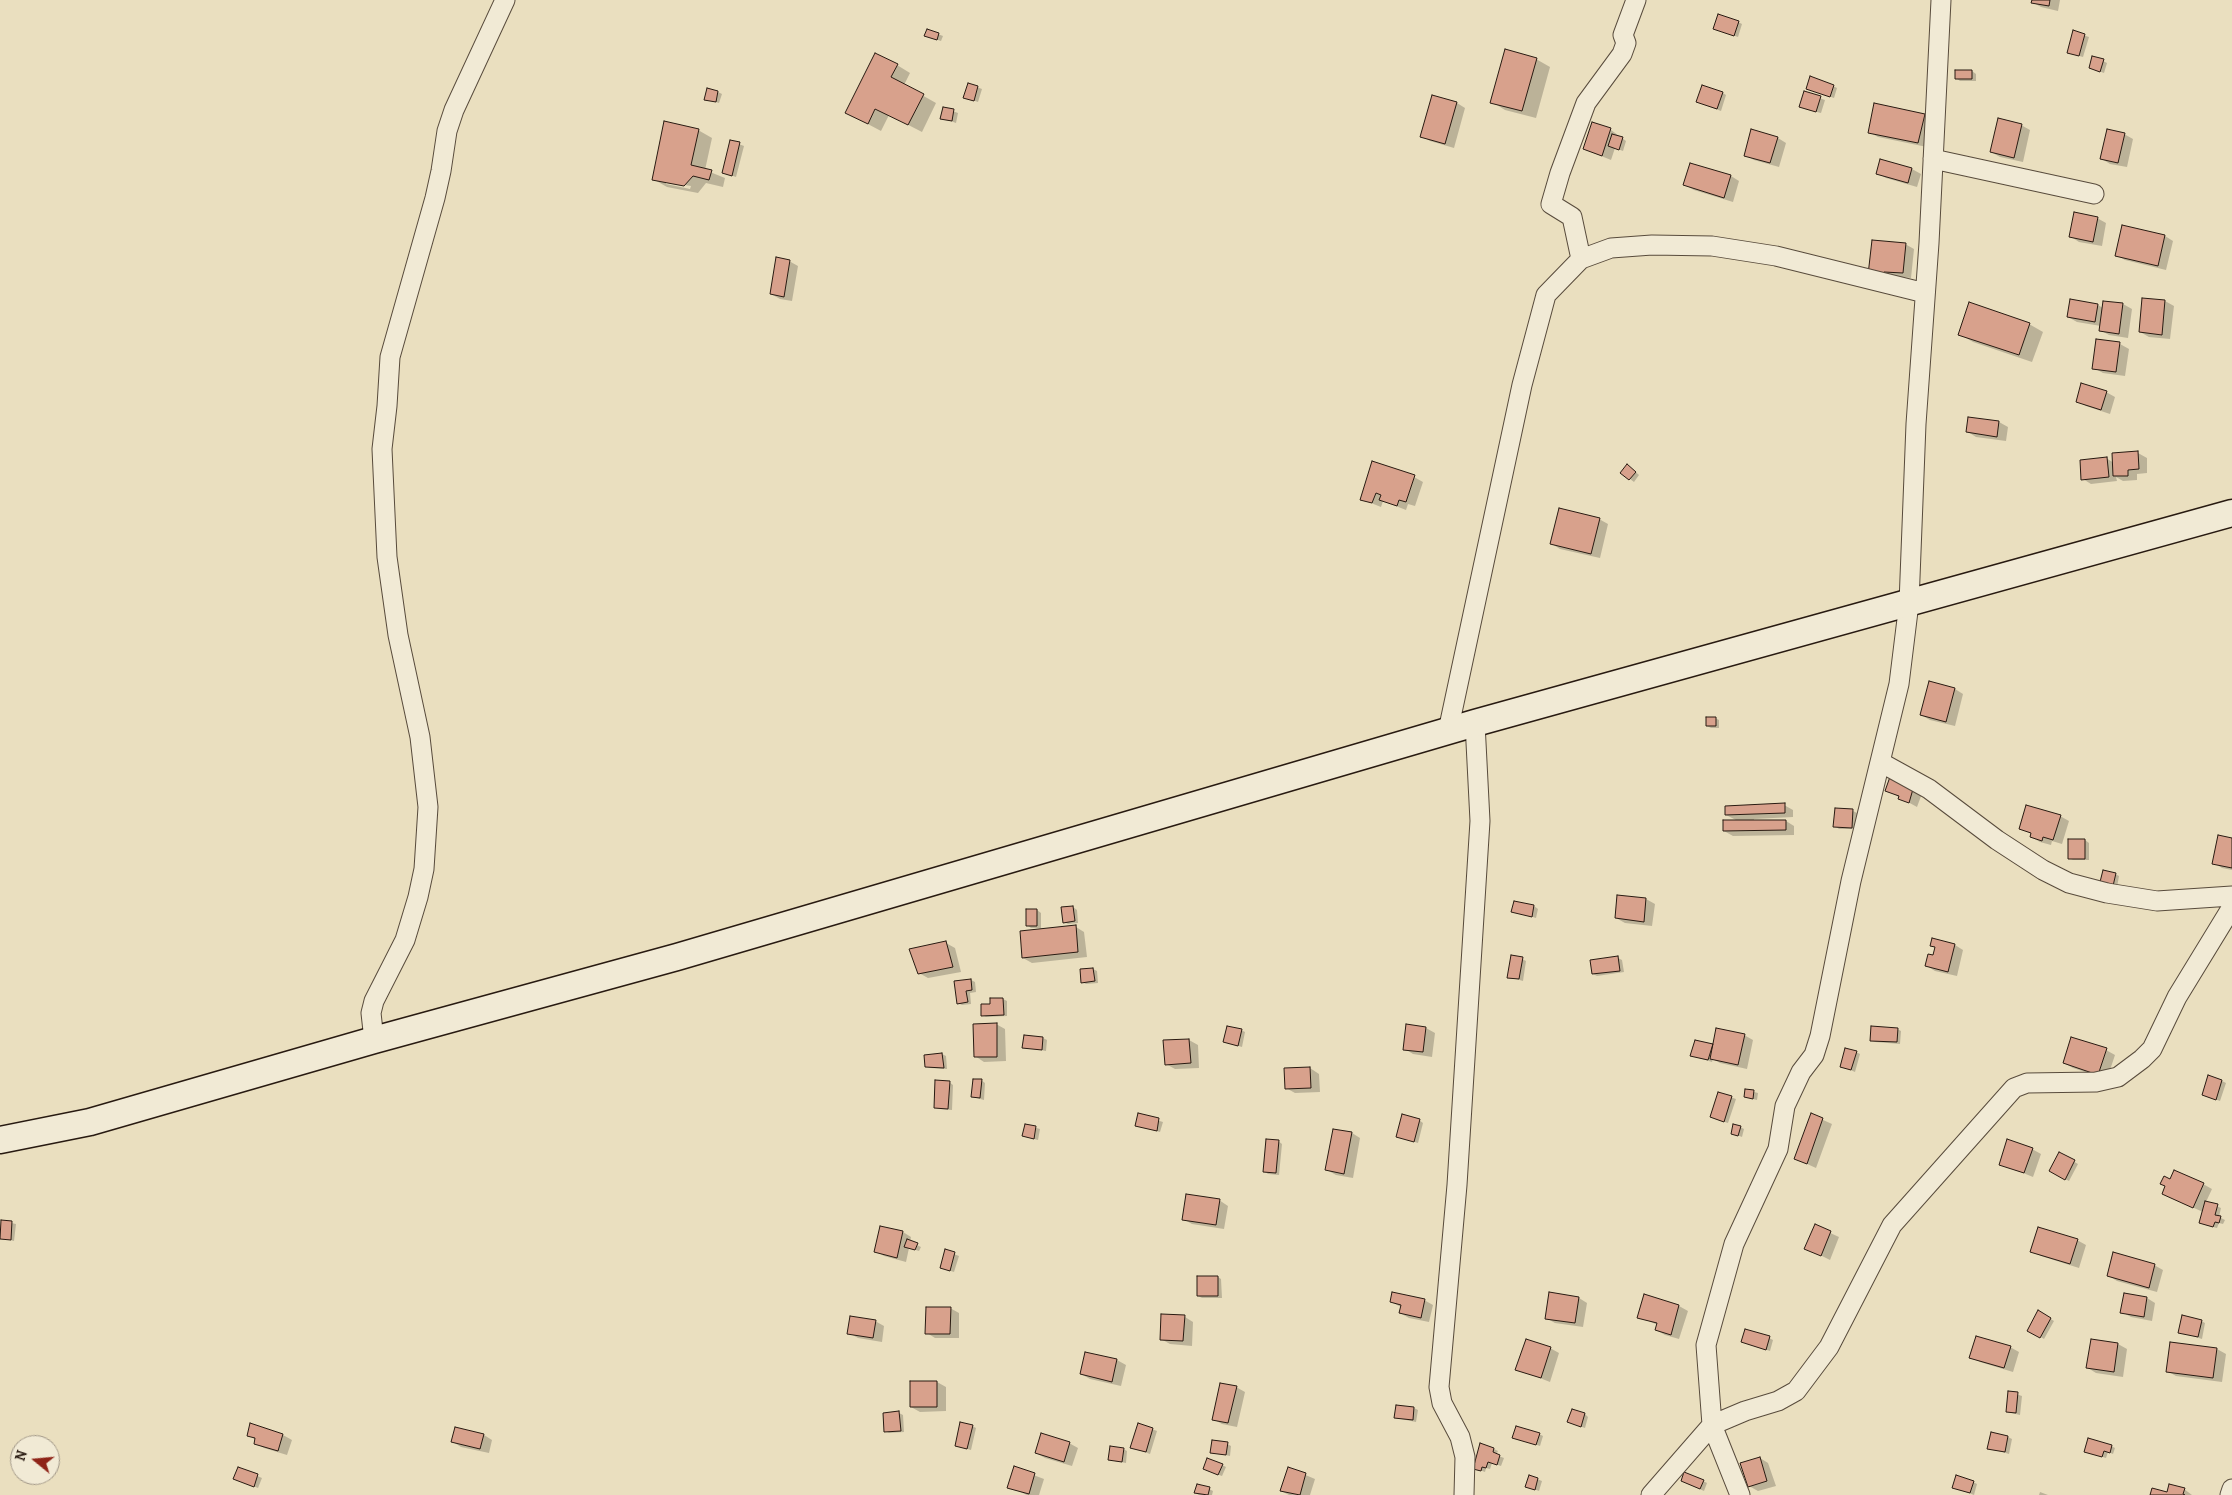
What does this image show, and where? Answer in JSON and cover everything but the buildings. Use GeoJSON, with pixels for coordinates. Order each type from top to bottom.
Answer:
{"type":"FeatureCollection","features":[{"type":"Feature","properties":{"kind":"street"},"geometry":{"type":"LineString","coordinates":[[374,1040],[372,1013],[374,1001],[405,940],[418,897],[424,869],[428,807],[420,737],[398,635],[386,557],[382,449],[390,357],[442,171],[447,130],[454,110],[505,0]]}},
{"type":"Feature","properties":{"kind":"street"},"geometry":{"type":"LineString","coordinates":[[1581,259],[1572,217],[1551,204],[1560,173],[1586,103],[1622,54],[1626,43],[1623,35],[1636,0]]}},
{"type":"Feature","properties":{"kind":"street"},"geometry":{"type":"LineString","coordinates":[[1740,1495],[1712,1425],[1705,1358],[1706,1345],[1710,1324],[1734,1244],[1778,1149],[1785,1106],[1801,1072],[1814,1055],[1820,1036],[1851,881],[1899,684],[1909,603],[1916,424],[1941,0]]}},
{"type":"Feature","properties":{"kind":"street"},"geometry":{"type":"LineString","coordinates":[[1933,159],[2094,194]]}},
{"type":"Feature","properties":{"kind":"street"},"geometry":{"type":"LineString","coordinates":[[1448,731],[1522,385],[1546,295],[1581,259],[1611,248],[1652,245],[1712,246],[1776,256],[1925,293]]}},
{"type":"Feature","properties":{"kind":"street"},"geometry":{"type":"LineString","coordinates":[[0,1140],[90,1122],[374,1040],[677,957],[1476,723],[2232,513]]}},
{"type":"Feature","properties":{"kind":"street"},"geometry":{"type":"LineString","coordinates":[[1464,1495],[1465,1457],[1460,1437],[1442,1403],[1439,1388],[1457,1184],[1480,821],[1476,723]]}},
{"type":"Feature","properties":{"kind":"street"},"geometry":{"type":"LineString","coordinates":[[1880,762],[1929,789],[1997,840],[2043,870],[2069,883],[2106,893],[2157,901],[2232,896]]}},
{"type":"Feature","properties":{"kind":"street"},"geometry":{"type":"LineString","coordinates":[[1651,1495],[1712,1425],[1745,1411],[1778,1401],[1796,1390],[1829,1347],[1892,1224],[2014,1088],[2027,1083],[2096,1082],[2118,1077],[2152,1049],[2177,996],[2232,907]]}},
{"type":"Feature","properties":{"kind":"street"},"geometry":{"type":"LineString","coordinates":[[2230,1495],[2232,1489]]}}]}
